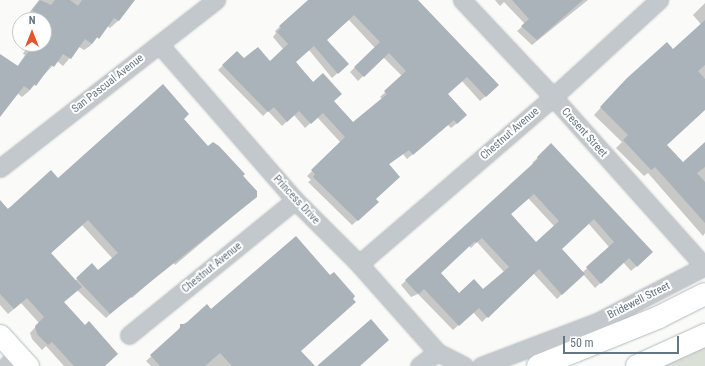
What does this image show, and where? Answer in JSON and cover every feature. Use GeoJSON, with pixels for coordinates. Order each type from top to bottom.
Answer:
{"type":"FeatureCollection","features":[{"type":"Feature","properties":{"kind":"highway"},"geometry":{"type":"LineString","coordinates":[[538,366],[659,317],[705,294]]}},
{"type":"Feature","properties":{"kind":"highway"},"geometry":{"type":"LineString","coordinates":[[637,366],[705,335]]}},
{"type":"Feature","properties":{"kind":"main road"},"geometry":{"type":"LineString","coordinates":[[0,335],[18,362]]}},
{"type":"Feature","properties":{"kind":"street","name":"San Pascual Avenue"},"geometry":{"type":"LineString","coordinates":[[0,168],[216,0]]}},
{"type":"Feature","properties":{"kind":"street","name":"Cresent Street"},"geometry":{"type":"LineString","coordinates":[[462,0],[553,97],[705,267]]}},
{"type":"Feature","properties":{"kind":"street","name":"Chestnut Avenue"},"geometry":{"type":"LineString","coordinates":[[359,264],[553,97],[659,0]]}},
{"type":"Feature","properties":{"kind":"street","name":"Princess Drive"},"geometry":{"type":"LineString","coordinates":[[159,44],[295,200],[359,264],[437,352]]}},
{"type":"Feature","properties":{"kind":"street","name":"Chestnut Avenue"},"geometry":{"type":"LineString","coordinates":[[129,335],[295,200]]}},
{"type":"Feature","properties":{"kind":"street","name":"Bridewell Street"},"geometry":{"type":"LineString","coordinates":[[481,366],[597,322],[705,267]]}},
{"type":"Feature","properties":{"kind":"street"},"geometry":{"type":"LineString","coordinates":[[419,366],[437,352],[464,366]]}},
{"type":"Feature","properties":{"kind":"shaded area"},"geometry":{"type":"Polygon","coordinates":[[[705,347],[705,366],[658,366],[705,347]]]}},
{"type":"Feature","properties":{"kind":"building"},"geometry":{"type":"Polygon","coordinates":[[[40,0],[51,5],[55,0],[70,0],[78,6],[82,0],[135,0],[119,21],[114,18],[99,39],[97,37],[92,44],[85,39],[71,59],[63,54],[54,67],[51,65],[36,86],[34,84],[30,90],[24,86],[0,117],[0,54],[18,66],[28,52],[52,52],[52,12],[34,12],[32,10],[40,0]]]}},
{"type":"Feature","properties":{"kind":"building"},"geometry":{"type":"Polygon","coordinates":[[[308,0],[418,0],[499,85],[486,97],[467,77],[448,94],[467,115],[457,124],[454,120],[413,155],[409,150],[389,164],[400,177],[376,199],[379,202],[358,221],[313,177],[315,174],[311,170],[345,137],[323,113],[311,124],[299,111],[287,122],[274,107],[268,112],[222,65],[237,51],[244,58],[258,47],[270,61],[288,44],[277,32],[281,28],[279,26],[308,0]],[[354,15],[327,40],[349,64],[338,74],[314,46],[296,62],[313,82],[323,73],[342,94],[334,101],[353,122],[387,94],[384,91],[406,71],[389,53],[364,77],[354,67],[380,42],[354,15]]]}},
{"type":"Feature","properties":{"kind":"building"},"geometry":{"type":"Polygon","coordinates":[[[512,0],[583,0],[537,40],[521,26],[529,19],[512,0]]]}},
{"type":"Feature","properties":{"kind":"building"},"geometry":{"type":"Polygon","coordinates":[[[705,20],[705,65],[698,71],[705,79],[705,110],[667,145],[683,162],[705,142],[705,167],[697,173],[705,182],[705,223],[655,167],[651,170],[623,140],[628,135],[600,107],[626,79],[667,42],[673,49],[705,20]]]}},
{"type":"Feature","properties":{"kind":"building"},"geometry":{"type":"Polygon","coordinates":[[[163,84],[189,114],[184,119],[208,146],[213,142],[219,146],[245,174],[243,176],[257,191],[257,197],[110,314],[76,278],[92,263],[98,270],[118,253],[88,220],[51,253],[82,287],[64,302],[85,325],[89,321],[118,354],[105,366],[74,366],[52,342],[48,345],[37,334],[35,326],[44,317],[27,298],[14,309],[0,294],[0,200],[8,209],[51,170],[58,178],[163,84]]]}},
{"type":"Feature","properties":{"kind":"building"},"geometry":{"type":"Polygon","coordinates":[[[551,143],[653,252],[637,267],[629,258],[601,284],[586,267],[614,242],[594,219],[562,249],[585,274],[562,295],[539,269],[488,318],[479,308],[459,326],[424,289],[419,294],[405,280],[538,159],[537,157],[551,143]],[[534,194],[511,214],[536,242],[559,221],[534,194]],[[482,238],[476,243],[475,241],[441,273],[459,293],[474,279],[483,289],[509,267],[482,238]]]}},
{"type":"Feature","properties":{"kind":"building"},"geometry":{"type":"Polygon","coordinates":[[[296,236],[330,275],[334,272],[355,296],[353,299],[356,302],[301,351],[315,366],[232,366],[220,353],[205,366],[160,366],[150,355],[180,328],[180,324],[185,324],[207,304],[211,309],[296,236]]]}},
{"type":"Feature","properties":{"kind":"building"},"geometry":{"type":"Polygon","coordinates":[[[371,319],[389,340],[360,366],[317,366],[371,319]]]}}]}
